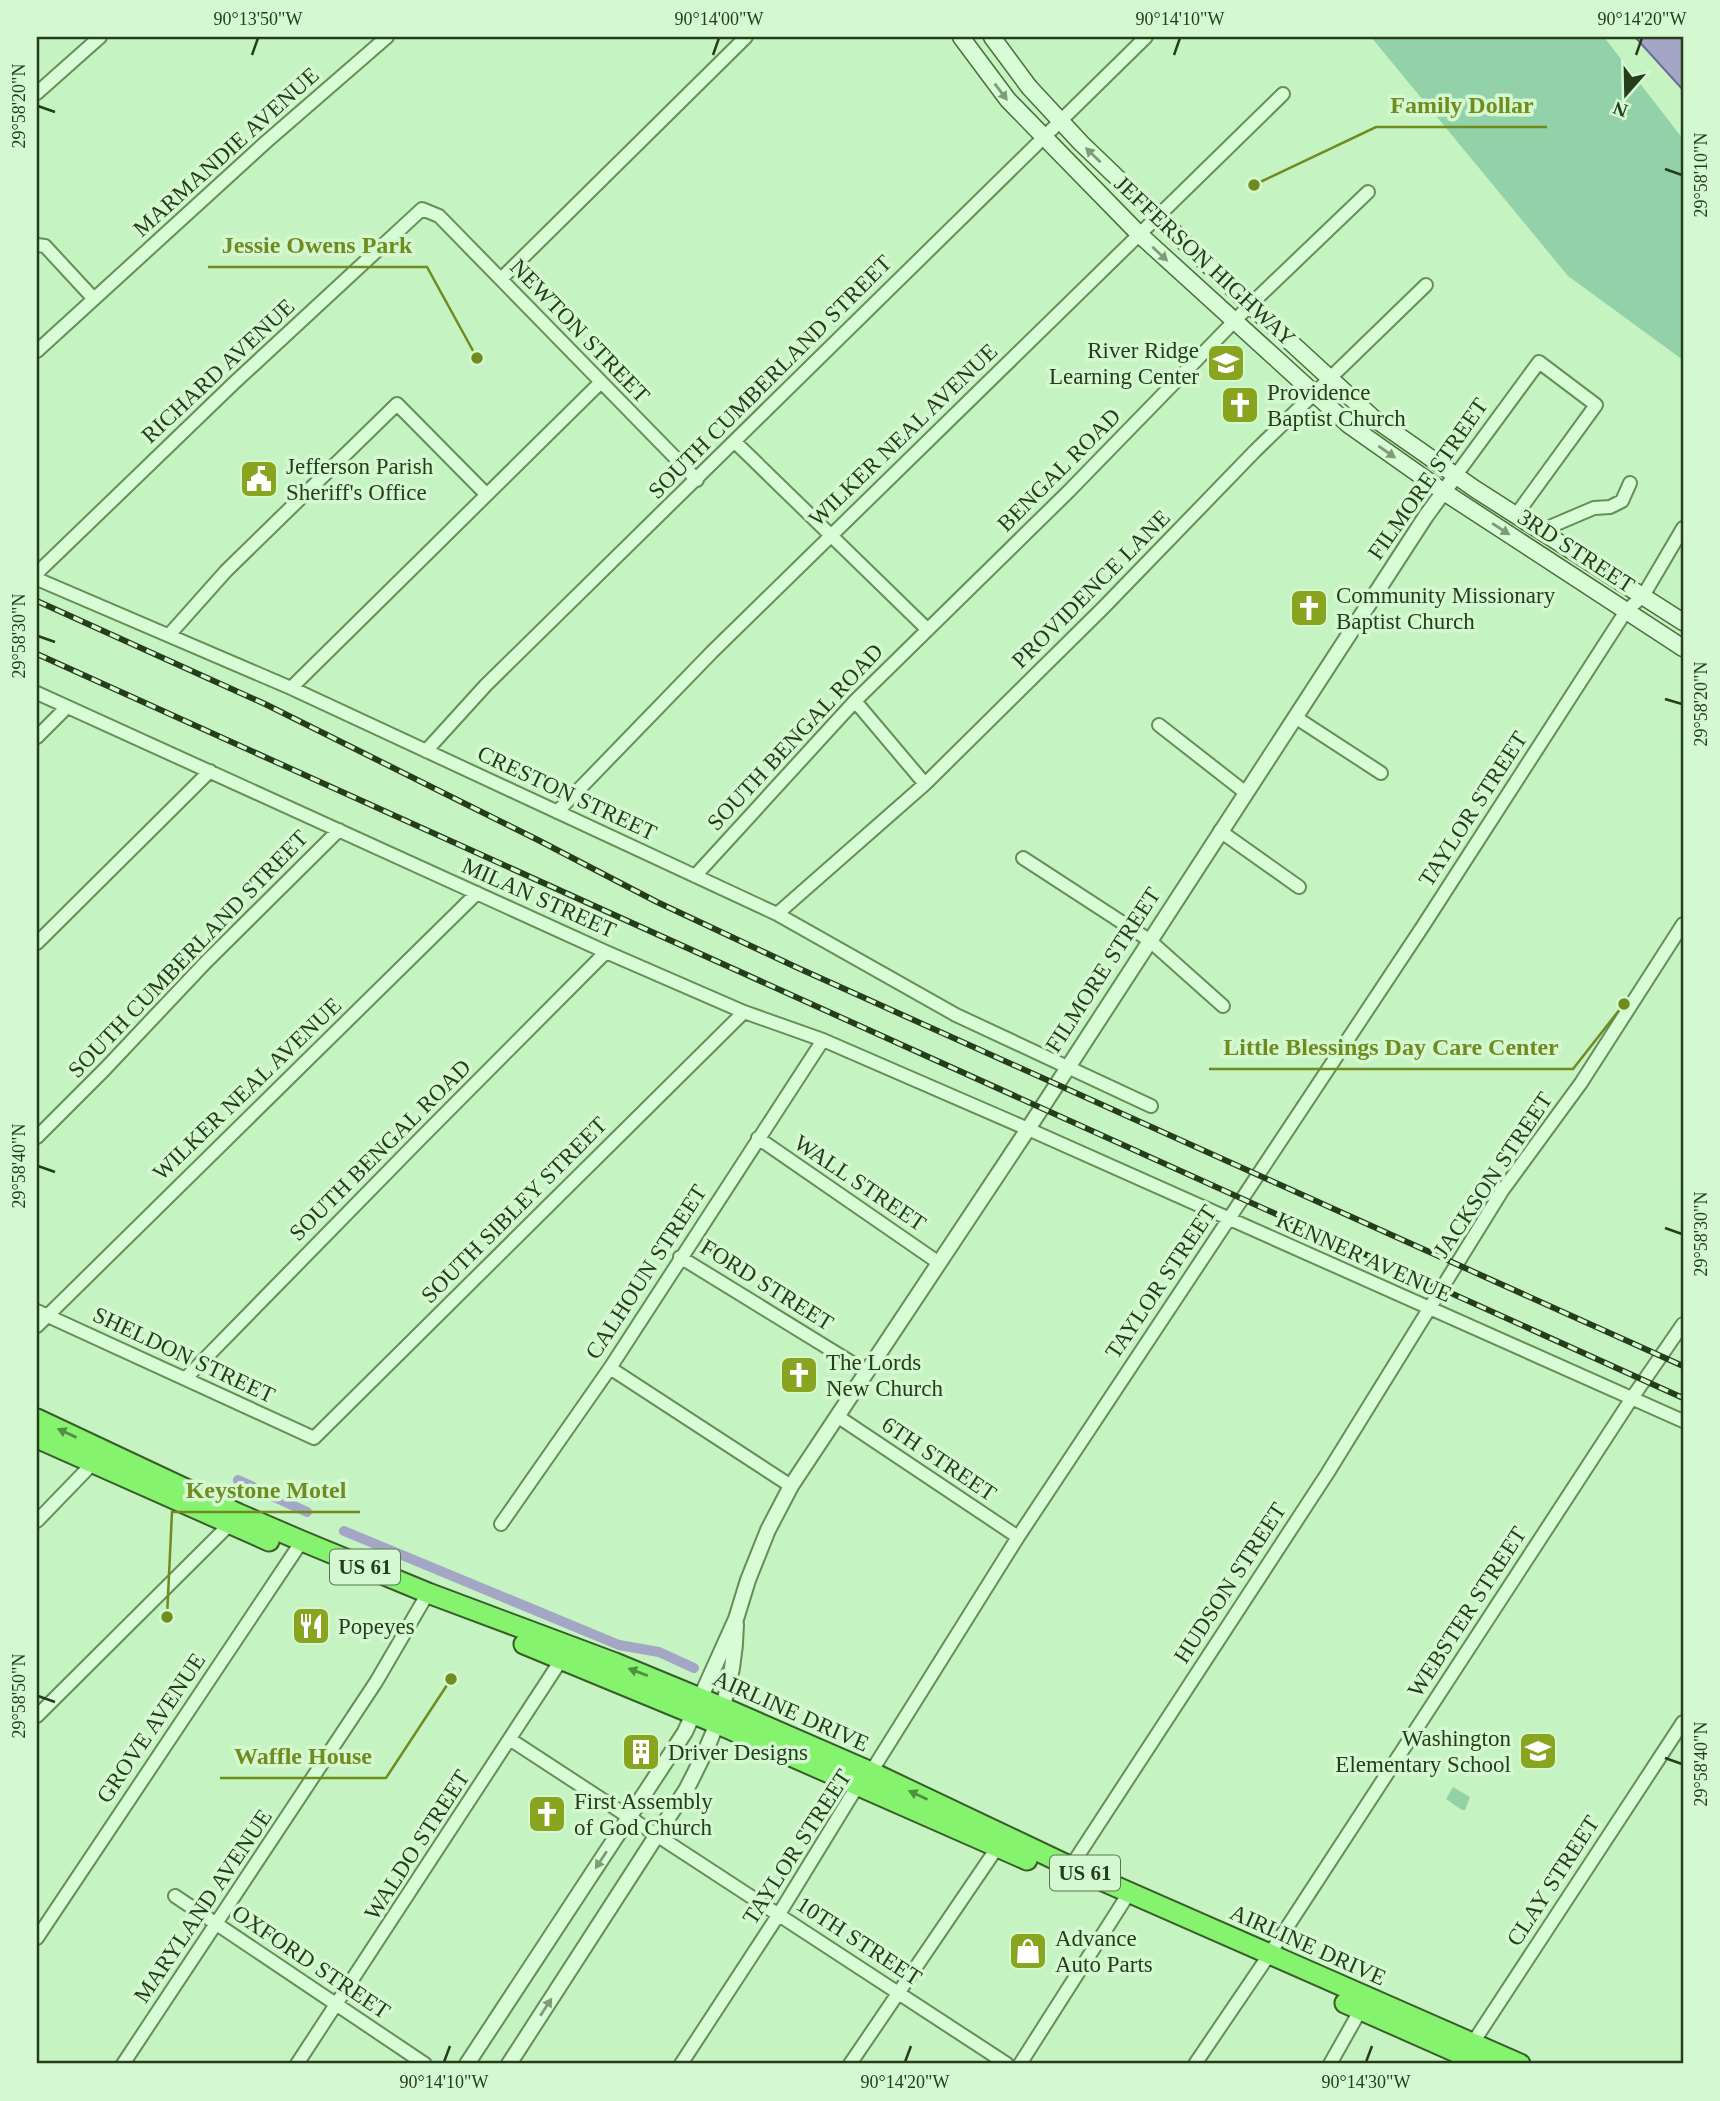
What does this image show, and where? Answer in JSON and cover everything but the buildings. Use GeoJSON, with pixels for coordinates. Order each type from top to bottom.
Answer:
{"type":"FeatureCollection","features":[{"type":"Feature","properties":{"kind":"highway","name":"AIRLINE DRIVE"},"geometry":{"type":"LineString","coordinates":[[37,1419],[99,1457],[235,1520],[721,1716],[1265,1960],[1483,2064]]}},
{"type":"Feature","properties":{"kind":"highway","name":"AIRLINE DRIVE"},"geometry":{"type":"LineString","coordinates":[[37,1438],[99,1457]]}},
{"type":"Feature","properties":{"kind":"highway","name":"AIRLINE DRIVE"},"geometry":{"type":"LineString","coordinates":[[1265,1960],[1361,2010],[1465,2055],[1520,2064]]}},
{"type":"Feature","properties":{"kind":"main road","name":"JEFFERSON HIGHWAY"},"geometry":{"type":"LineString","coordinates":[[961,37],[1008,100],[1139,234],[1349,425],[1444,492]]}},
{"type":"Feature","properties":{"kind":"main road","name":"JEFFERSON HIGHWAY"},"geometry":{"type":"LineString","coordinates":[[992,37],[1029,87],[1060,121],[1250,305],[1372,417],[1457,475]]}},
{"type":"Feature","properties":{"kind":"main road","name":"3RD STREET"},"geometry":{"type":"LineString","coordinates":[[1457,475],[1683,622]]}},
{"type":"Feature","properties":{"kind":"main road","name":"3RD STREET"},"geometry":{"type":"LineString","coordinates":[[1444,492],[1683,648]]}},
{"type":"Feature","properties":{"kind":"street"},"geometry":{"type":"LineString","coordinates":[[37,93],[100,37]]}},
{"type":"Feature","properties":{"kind":"street","name":"MARMANDIE AVENUE"},"geometry":{"type":"LineString","coordinates":[[37,351],[387,37]]}},
{"type":"Feature","properties":{"kind":"street"},"geometry":{"type":"LineString","coordinates":[[500,279],[746,37]]}},
{"type":"Feature","properties":{"kind":"street","name":"SOUTH CUMBERLAND STREET"},"geometry":{"type":"LineString","coordinates":[[426,751],[486,685],[1146,37]]}},
{"type":"Feature","properties":{"kind":"street","name":"WILKER NEAL AVENUE"},"geometry":{"type":"LineString","coordinates":[[558,811],[712,652],[1283,94]]}},
{"type":"Feature","properties":{"kind":"street","name":"BENGAL ROAD"},"geometry":{"type":"LineString","coordinates":[[926,629],[1069,491],[1250,305],[1368,192]]}},
{"type":"Feature","properties":{"kind":"street","name":"RICHARD AVENUE"},"geometry":{"type":"LineString","coordinates":[[37,573],[243,374],[422,209],[432,213]]}},
{"type":"Feature","properties":{"kind":"street","name":"NEWTON STREET"},"geometry":{"type":"LineString","coordinates":[[432,213],[439,215],[697,480]]}},
{"type":"Feature","properties":{"kind":"street"},"geometry":{"type":"LineString","coordinates":[[37,245],[45,246],[94,299]]}},
{"type":"Feature","properties":{"kind":"street","name":"PROVIDENCE LANE"},"geometry":{"type":"LineString","coordinates":[[777,914],[925,784],[1329,378],[1426,285]]}},
{"type":"Feature","properties":{"kind":"street","name":"FILMORE STREET"},"geometry":{"type":"LineString","coordinates":[[467,2064],[676,1748],[736,1619],[760,1550],[791,1486],[1069,1067],[1426,516],[1539,362],[1596,405],[1516,515]]}},
{"type":"Feature","properties":{"kind":"street"},"geometry":{"type":"LineString","coordinates":[[291,688],[601,382]]}},
{"type":"Feature","properties":{"kind":"street"},"geometry":{"type":"LineString","coordinates":[[169,635],[226,571],[397,404],[486,494]]}},
{"type":"Feature","properties":{"kind":"street"},"geometry":{"type":"LineString","coordinates":[[735,442],[926,629]]}},
{"type":"Feature","properties":{"kind":"street"},"geometry":{"type":"LineString","coordinates":[[1540,531],[1594,508],[1609,507],[1622,501],[1630,482]]}},
{"type":"Feature","properties":{"kind":"street","name":"TAYLOR STREET"},"geometry":{"type":"LineString","coordinates":[[681,2064],[1018,1537],[1423,926],[1626,611],[1643,596],[1683,528]]}},
{"type":"Feature","properties":{"kind":"street","name":"CRESTON STREET"},"geometry":{"type":"LineString","coordinates":[[37,579],[291,688],[777,914],[956,1015],[1151,1106]]}},
{"type":"Feature","properties":{"kind":"street","name":"SOUTH BENGAL ROAD"},"geometry":{"type":"LineString","coordinates":[[695,876],[855,701],[926,629]]}},
{"type":"Feature","properties":{"kind":"street","name":"MILAN STREET"},"geometry":{"type":"LineString","coordinates":[[37,693],[607,952],[744,1012],[822,1040],[1028,1129]]}},
{"type":"Feature","properties":{"kind":"street"},"geometry":{"type":"LineString","coordinates":[[855,701],[925,784]]}},
{"type":"Feature","properties":{"kind":"street"},"geometry":{"type":"LineString","coordinates":[[37,737],[67,707]]}},
{"type":"Feature","properties":{"kind":"street"},"geometry":{"type":"LineString","coordinates":[[1296,717],[1381,773]]}},
{"type":"Feature","properties":{"kind":"street"},"geometry":{"type":"LineString","coordinates":[[1159,725],[1246,793]]}},
{"type":"Feature","properties":{"kind":"street"},"geometry":{"type":"LineString","coordinates":[[37,943],[210,771]]}},
{"type":"Feature","properties":{"kind":"street","name":"SOUTH CUMBERLAND STREET"},"geometry":{"type":"LineString","coordinates":[[37,1137],[106,1069],[206,962],[339,830]]}},
{"type":"Feature","properties":{"kind":"street"},"geometry":{"type":"LineString","coordinates":[[1220,831],[1299,887]]}},
{"type":"Feature","properties":{"kind":"street"},"geometry":{"type":"LineString","coordinates":[[1023,858],[1149,940],[1223,1006]]}},
{"type":"Feature","properties":{"kind":"street","name":"WILKER NEAL AVENUE"},"geometry":{"type":"LineString","coordinates":[[37,1326],[42,1313],[477,893]]}},
{"type":"Feature","properties":{"kind":"street","name":"JACKSON STREET"},"geometry":{"type":"LineString","coordinates":[[1429,1310],[1502,1191],[1581,1083],[1683,924]]}},
{"type":"Feature","properties":{"kind":"street","name":"SOUTH BENGAL ROAD"},"geometry":{"type":"LineString","coordinates":[[185,1379],[419,1139],[607,952]]}},
{"type":"Feature","properties":{"kind":"street","name":"SOUTH SIBLEY STREET"},"geometry":{"type":"LineString","coordinates":[[314,1438],[744,1012]]}},
{"type":"Feature","properties":{"kind":"street","name":"CALHOUN STREET"},"geometry":{"type":"LineString","coordinates":[[501,1524],[610,1368],[822,1040]]}},
{"type":"Feature","properties":{"kind":"street","name":"KENNER AVENUE"},"geometry":{"type":"LineString","coordinates":[[1028,1129],[1683,1421]]}},
{"type":"Feature","properties":{"kind":"street","name":"WALL STREET"},"geometry":{"type":"LineString","coordinates":[[758,1138],[939,1263]]}},
{"type":"Feature","properties":{"kind":"street","name":"FORD STREET"},"geometry":{"type":"LineString","coordinates":[[680,1257],[867,1372]]}},
{"type":"Feature","properties":{"kind":"street","name":"HUDSON STREET"},"geometry":{"type":"LineString","coordinates":[[1067,1871],[1327,1474],[1429,1310]]}},
{"type":"Feature","properties":{"kind":"street","name":"SHELDON STREET"},"geometry":{"type":"LineString","coordinates":[[42,1313],[314,1438]]}},
{"type":"Feature","properties":{"kind":"street","name":"WEBSTER STREET"},"geometry":{"type":"LineString","coordinates":[[1195,2064],[1683,1324]]}},
{"type":"Feature","properties":{"kind":"street"},"geometry":{"type":"LineString","coordinates":[[610,1368],[791,1486]]}},
{"type":"Feature","properties":{"kind":"street","name":"6TH STREET"},"geometry":{"type":"LineString","coordinates":[[837,1416],[1018,1537]]}},
{"type":"Feature","properties":{"kind":"street"},"geometry":{"type":"LineString","coordinates":[[37,1521],[99,1457]]}},
{"type":"Feature","properties":{"kind":"street"},"geometry":{"type":"LineString","coordinates":[[37,1716],[235,1520]]}},
{"type":"Feature","properties":{"kind":"street","name":"GROVE AVENUE"},"geometry":{"type":"LineString","coordinates":[[37,1938],[299,1547]]}},
{"type":"Feature","properties":{"kind":"street","name":"MARYLAND AVENUE"},"geometry":{"type":"LineString","coordinates":[[123,2064],[376,1682],[426,1599]]}},
{"type":"Feature","properties":{"kind":"street","name":"FILMORE STREET"},"geometry":{"type":"LineString","coordinates":[[509,2064],[686,1790],[721,1716],[733,1667],[736,1619]]}},
{"type":"Feature","properties":{"kind":"street","name":"WALDO STREET"},"geometry":{"type":"LineString","coordinates":[[297,2064],[511,1740],[565,1653]]}},
{"type":"Feature","properties":{"kind":"street","name":"CLAY STREET"},"geometry":{"type":"LineString","coordinates":[[1465,2055],[1683,1722]]}},
{"type":"Feature","properties":{"kind":"street","name":"10TH STREET"},"geometry":{"type":"LineString","coordinates":[[511,1740],[1007,2064]]}},
{"type":"Feature","properties":{"kind":"street"},"geometry":{"type":"LineString","coordinates":[[850,2064],[1001,1841]]}},
{"type":"Feature","properties":{"kind":"street","name":"OXFORD STREET"},"geometry":{"type":"LineString","coordinates":[[175,1896],[425,2064]]}},
{"type":"Feature","properties":{"kind":"street"},"geometry":{"type":"LineString","coordinates":[[1020,2064],[1126,1898]]}},
{"type":"Feature","properties":{"kind":"street"},"geometry":{"type":"LineString","coordinates":[[1330,2064],[1361,2010]]}},
{"type":"Feature","properties":{"kind":"green space"},"geometry":{"type":"Polygon","coordinates":[[[1371,37],[1604,37],[1683,139],[1683,360],[1568,276],[1371,37]]]}},
{"type":"Feature","properties":{"kind":"green space"},"geometry":{"type":"Polygon","coordinates":[[[1453,1787],[1470,1797],[1465,1810],[1446,1799],[1453,1787]]]}},
{"type":"Feature","properties":{"kind":"water"},"geometry":{"type":"Polygon","coordinates":[[[1635,37],[1683,37],[1683,90],[1635,37]]]}},
{"type":"Feature","properties":{"kind":"waterway"},"geometry":{"type":"LineString","coordinates":[[238,1480],[307,1512]]}},
{"type":"Feature","properties":{"kind":"waterway"},"geometry":{"type":"LineString","coordinates":[[344,1531],[619,1645],[659,1652],[694,1668]]}},
{"type":"Feature","properties":{"kind":"railway"},"geometry":{"type":"LineString","coordinates":[[37,601],[265,704],[657,902],[798,968],[1683,1366]]}},
{"type":"Feature","properties":{"kind":"railway"},"geometry":{"type":"LineString","coordinates":[[37,654],[1683,1398]]}},
{"type":"Feature","properties":{"kind":"place","name":"Family Dollar"},"geometry":{"type":"Point","coordinates":[1254,185]}},
{"type":"Feature","properties":{"kind":"place","name":"Jessie Owens Park"},"geometry":{"type":"Point","coordinates":[477,358]}},
{"type":"Feature","properties":{"kind":"place","name":"River Ridge Learning Center"},"geometry":{"type":"Point","coordinates":[1226,363]}},
{"type":"Feature","properties":{"kind":"place","name":"Providence Baptist Church"},"geometry":{"type":"Point","coordinates":[1240,405]}},
{"type":"Feature","properties":{"kind":"place","name":"Jefferson Parish Sheriff's Office"},"geometry":{"type":"Point","coordinates":[259,479]}},
{"type":"Feature","properties":{"kind":"place","name":"Community Missionary Baptist Church"},"geometry":{"type":"Point","coordinates":[1309,608]}},
{"type":"Feature","properties":{"kind":"place","name":"Little Blessings Day Care Center"},"geometry":{"type":"Point","coordinates":[1624,1004]}},
{"type":"Feature","properties":{"kind":"place","name":"The Lords New Church"},"geometry":{"type":"Point","coordinates":[799,1375]}},
{"type":"Feature","properties":{"kind":"place","name":"Keystone Motel"},"geometry":{"type":"Point","coordinates":[167,1617]}},
{"type":"Feature","properties":{"kind":"place","name":"Popeyes"},"geometry":{"type":"Point","coordinates":[311,1626]}},
{"type":"Feature","properties":{"kind":"place","name":"Waffle House"},"geometry":{"type":"Point","coordinates":[451,1679]}},
{"type":"Feature","properties":{"kind":"place","name":"Washington Elementary School"},"geometry":{"type":"Point","coordinates":[1538,1751]}},
{"type":"Feature","properties":{"kind":"place","name":"Driver Designs"},"geometry":{"type":"Point","coordinates":[641,1752]}},
{"type":"Feature","properties":{"kind":"place","name":"First Assembly of God Church"},"geometry":{"type":"Point","coordinates":[547,1814]}},
{"type":"Feature","properties":{"kind":"place","name":"Advance Auto Parts"},"geometry":{"type":"Point","coordinates":[1028,1951]}}]}
